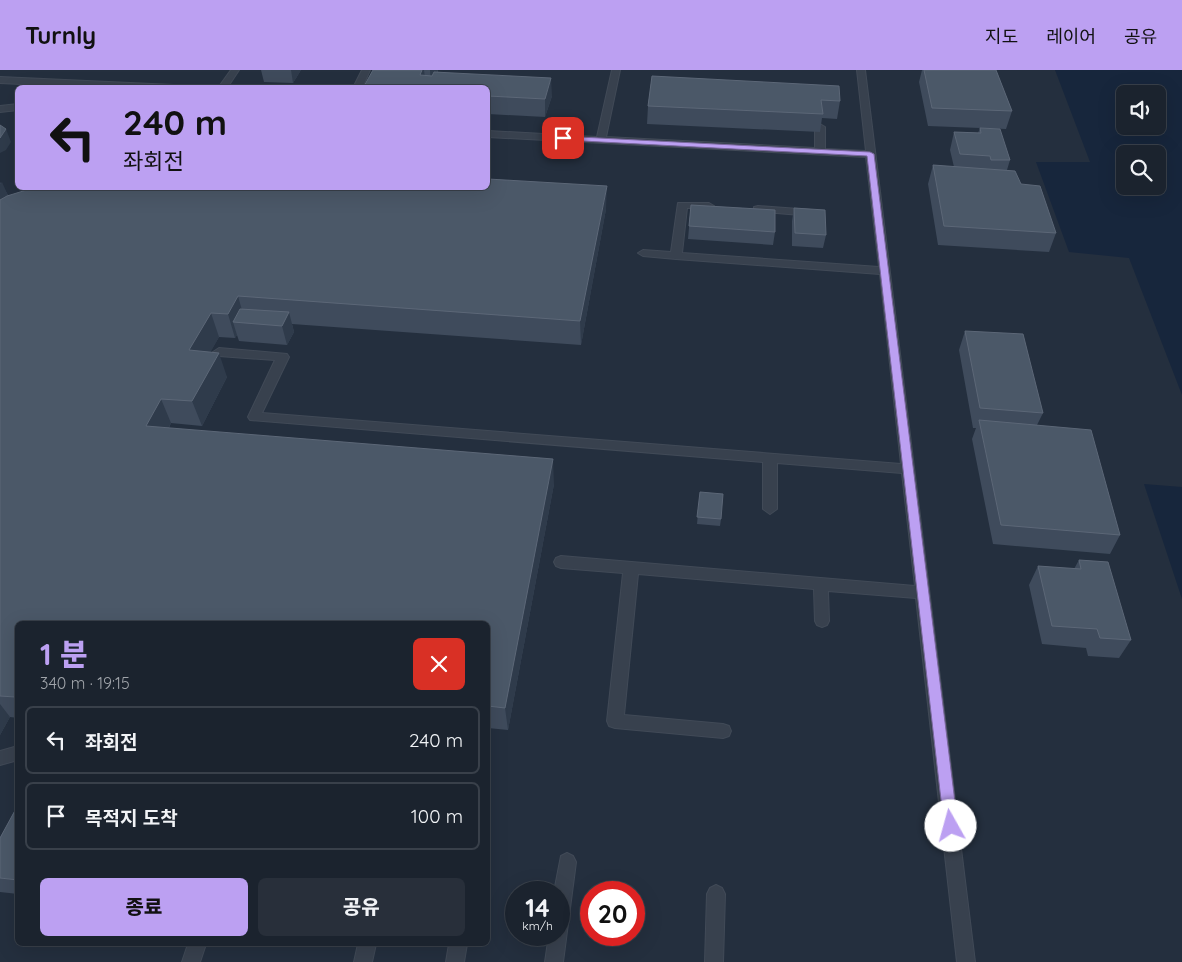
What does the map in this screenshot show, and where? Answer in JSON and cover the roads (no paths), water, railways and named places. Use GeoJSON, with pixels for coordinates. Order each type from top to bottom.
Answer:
{"type":"FeatureCollection","features":[{"type":"Feature","properties":{"kind":"lane"},"geometry":{"type":"LineString","coordinates":[[224,85],[235,70]]}},
{"type":"Feature","properties":{"kind":"lane"},"geometry":{"type":"LineString","coordinates":[[358,85],[366,70]]}},
{"type":"Feature","properties":{"kind":"lane"},"geometry":{"type":"LineString","coordinates":[[600,140],[616,70]]}},
{"type":"Feature","properties":{"kind":"lane"},"geometry":{"type":"LineString","coordinates":[[861,70],[966,962]]}},
{"type":"Feature","properties":{"kind":"lane"},"geometry":{"type":"LineString","coordinates":[[0,80],[109,85]]}},
{"type":"Feature","properties":{"kind":"lane"},"geometry":{"type":"LineString","coordinates":[[0,108],[15,107]]}},
{"type":"Feature","properties":{"kind":"lane"},"geometry":{"type":"LineString","coordinates":[[820,126],[820,152]]}},
{"type":"Feature","properties":{"kind":"lane"},"geometry":{"type":"LineString","coordinates":[[490,134],[870,154]]}},
{"type":"Feature","properties":{"kind":"lane"},"geometry":{"type":"LineString","coordinates":[[676,256],[682,205],[719,207]]}},
{"type":"Feature","properties":{"kind":"lane"},"geometry":{"type":"LineString","coordinates":[[747,209],[813,213]]}},
{"type":"Feature","properties":{"kind":"lane"},"geometry":{"type":"LineString","coordinates":[[643,253],[884,271]]}},
{"type":"Feature","properties":{"kind":"lane"},"geometry":{"type":"LineString","coordinates":[[219,352],[283,357],[254,417],[908,470]]}},
{"type":"Feature","properties":{"kind":"lane"},"geometry":{"type":"LineString","coordinates":[[770,459],[770,509]]}},
{"type":"Feature","properties":{"kind":"lane"},"geometry":{"type":"LineString","coordinates":[[562,562],[924,593]]}},
{"type":"Feature","properties":{"kind":"lane"},"geometry":{"type":"LineString","coordinates":[[631,568],[615,721],[723,730]]}},
{"type":"Feature","properties":{"kind":"lane"},"geometry":{"type":"LineString","coordinates":[[820,584],[822,621]]}},
{"type":"Feature","properties":{"kind":"lane"},"geometry":{"type":"LineString","coordinates":[[0,758],[15,754]]}},
{"type":"Feature","properties":{"kind":"lane"},"geometry":{"type":"LineString","coordinates":[[565,881],[568,862]]}},
{"type":"Feature","properties":{"kind":"lane"},"geometry":{"type":"LineString","coordinates":[[714,962],[716,894]]}},
{"type":"Feature","properties":{"kind":"lane"},"geometry":{"type":"LineString","coordinates":[[191,962],[197,946]]}},
{"type":"Feature","properties":{"kind":"lane"},"geometry":{"type":"LineString","coordinates":[[363,962],[367,946]]}},
{"type":"Feature","properties":{"kind":"lane"},"geometry":{"type":"LineString","coordinates":[[455,962],[458,946]]}},
{"type":"Feature","properties":{"kind":"lane"},"geometry":{"type":"LineString","coordinates":[[554,962],[556,946]]}},
{"type":"Feature","properties":{"kind":"water"},"geometry":{"type":"Polygon","coordinates":[[[1055,70],[1182,70],[1182,395],[1129,258],[1069,252],[1036,162],[1090,162],[1055,70]]]}},
{"type":"Feature","properties":{"kind":"water"},"geometry":{"type":"Polygon","coordinates":[[[1144,484],[1182,487],[1182,599],[1144,484]]]}}]}
